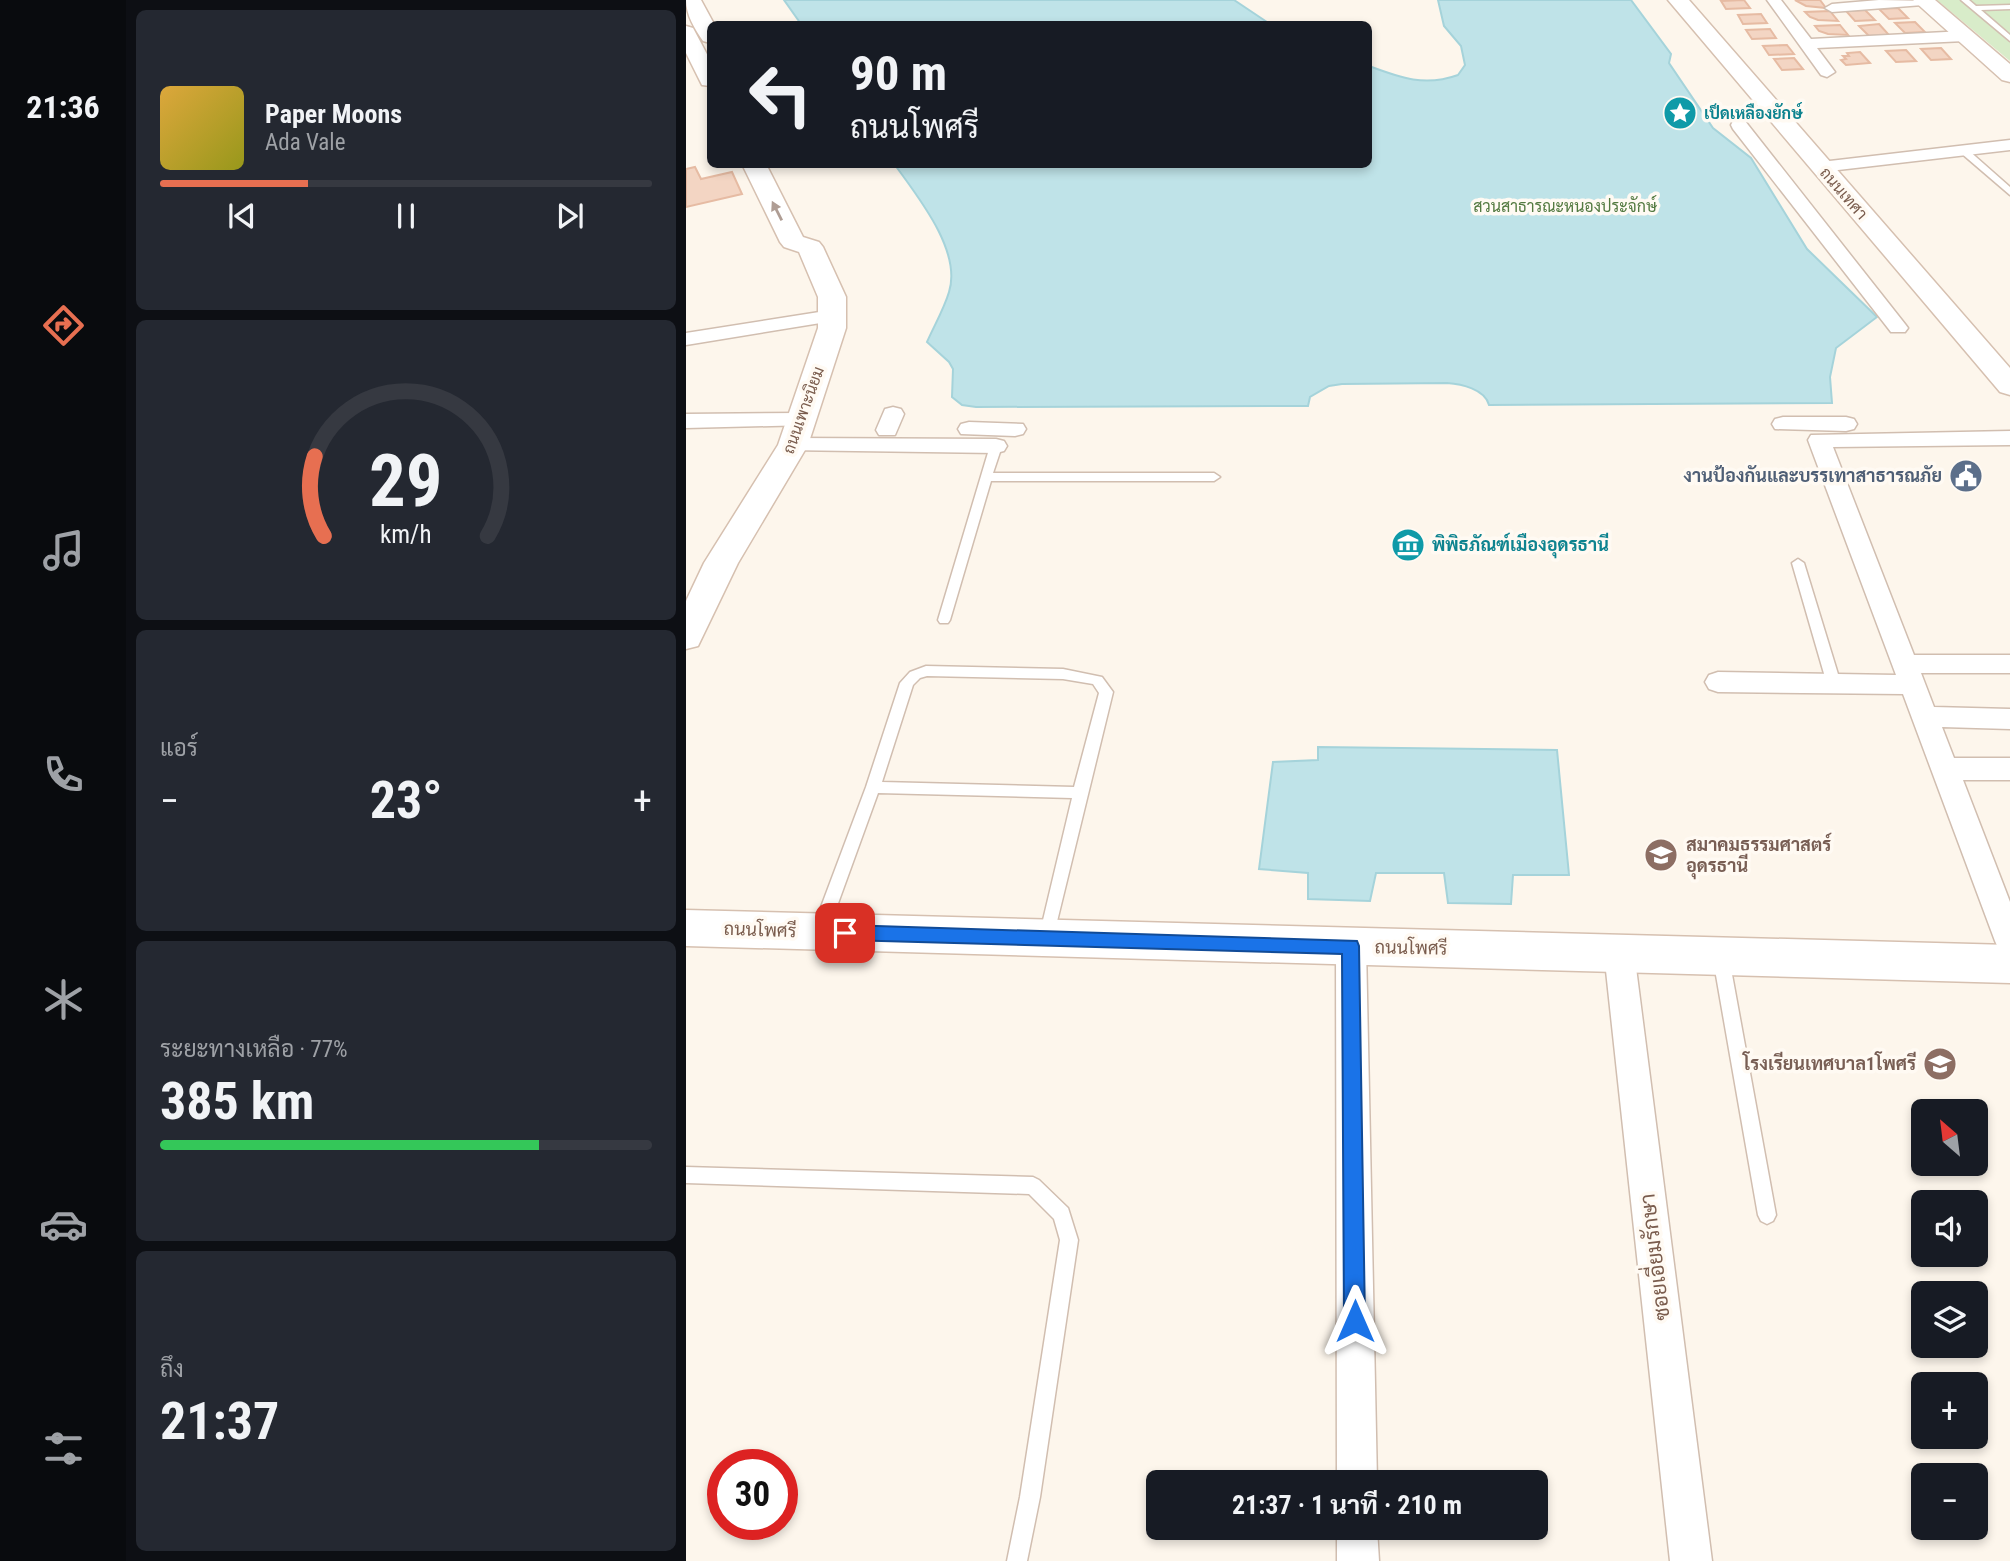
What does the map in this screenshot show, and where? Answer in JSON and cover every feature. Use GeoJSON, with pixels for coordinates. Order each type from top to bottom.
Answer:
{"type":"FeatureCollection","features":[{"type":"Feature","properties":{"kind":"street"},"geometry":{"type":"LineString","coordinates":[[691,0],[707,31]]}},
{"type":"Feature","properties":{"kind":"street","name":"ถนนเทศา"},"geometry":{"type":"LineString","coordinates":[[1678,0],[2010,386]]}},
{"type":"Feature","properties":{"kind":"street"},"geometry":{"type":"LineString","coordinates":[[1774,0],[1826,72]]}},
{"type":"Feature","properties":{"kind":"street"},"geometry":{"type":"LineString","coordinates":[[1832,8],[1923,0],[2010,75]]}},
{"type":"Feature","properties":{"kind":"street"},"geometry":{"type":"LineString","coordinates":[[686,32],[707,74]]}},
{"type":"Feature","properties":{"kind":"street"},"geometry":{"type":"LineString","coordinates":[[1806,44],[1965,36]]}},
{"type":"Feature","properties":{"kind":"street"},"geometry":{"type":"LineString","coordinates":[[1739,125],[1898,328]]}},
{"type":"Feature","properties":{"kind":"street"},"geometry":{"type":"LineString","coordinates":[[1821,167],[2010,145]]}},
{"type":"Feature","properties":{"kind":"street","name":"ถนนเพาะนิยม"},"geometry":{"type":"LineString","coordinates":[[756,168],[793,242],[809,228]]}},
{"type":"Feature","properties":{"kind":"street","name":"ถนนเพาะนิยม"},"geometry":{"type":"LineString","coordinates":[[686,637],[721,563],[798,433],[832,328],[832,296],[809,228],[781,168]]}},
{"type":"Feature","properties":{"kind":"street"},"geometry":{"type":"LineString","coordinates":[[686,340],[832,316]]}},
{"type":"Feature","properties":{"kind":"street"},"geometry":{"type":"LineString","coordinates":[[686,421],[798,433],[996,446]]}},
{"type":"Feature","properties":{"kind":"street"},"geometry":{"type":"LineString","coordinates":[[1783,424],[1862,424]]}},
{"type":"Feature","properties":{"kind":"street"},"geometry":{"type":"LineString","coordinates":[[885,425],[1015,429]]}},
{"type":"Feature","properties":{"kind":"street"},"geometry":{"type":"LineString","coordinates":[[2010,438],[1819,440],[2010,941]]}},
{"type":"Feature","properties":{"kind":"street"},"geometry":{"type":"LineString","coordinates":[[1718,682],[1834,684],[2010,664]]}},
{"type":"Feature","properties":{"kind":"street"},"geometry":{"type":"LineString","coordinates":[[1924,717],[2010,719]]}},
{"type":"Feature","properties":{"kind":"street"},"geometry":{"type":"LineString","coordinates":[[1944,769],[2010,769]]}},
{"type":"Feature","properties":{"kind":"street","name":"ถนนโพศรี"},"geometry":{"type":"LineString","coordinates":[[686,928],[2010,964]]}},
{"type":"Feature","properties":{"kind":"street"},"geometry":{"type":"LineString","coordinates":[[1351,946],[1357,1470]]}},
{"type":"Feature","properties":{"kind":"street","name":"ซอยเอี่ยมรักษา"},"geometry":{"type":"LineString","coordinates":[[1619,952],[1691,1561]]}},
{"type":"Feature","properties":{"kind":"street"},"geometry":{"type":"LineString","coordinates":[[1357,1540],[1358,1561]]}},
{"type":"Feature","properties":{"kind":"lane"},"geometry":{"type":"LineString","coordinates":[[1965,0],[2010,39]]}},
{"type":"Feature","properties":{"kind":"lane"},"geometry":{"type":"LineString","coordinates":[[1973,8],[2010,7]]}},
{"type":"Feature","properties":{"kind":"lane"},"geometry":{"type":"LineString","coordinates":[[1964,151],[2010,192]]}},
{"type":"Feature","properties":{"kind":"lane"},"geometry":{"type":"LineString","coordinates":[[944,620],[996,446]]}},
{"type":"Feature","properties":{"kind":"lane"},"geometry":{"type":"LineString","coordinates":[[987,477],[1214,477]]}},
{"type":"Feature","properties":{"kind":"lane"},"geometry":{"type":"LineString","coordinates":[[1798,563],[1834,684]]}},
{"type":"Feature","properties":{"kind":"lane"},"geometry":{"type":"LineString","coordinates":[[820,932],[873,787],[907,683],[915,675],[926,671],[1063,674],[1097,680],[1106,692],[1046,938]]}},
{"type":"Feature","properties":{"kind":"lane"},"geometry":{"type":"LineString","coordinates":[[873,787],[1080,793]]}},
{"type":"Feature","properties":{"kind":"lane"},"geometry":{"type":"LineString","coordinates":[[1721,956],[1767,1214]]}},
{"type":"Feature","properties":{"kind":"lane"},"geometry":{"type":"LineString","coordinates":[[686,1175],[1033,1186],[1062,1214],[1069,1240],[1030,1497],[1017,1561]]}},
{"type":"Feature","properties":{"kind":"green space"},"geometry":{"type":"Polygon","coordinates":[[[1937,0],[2010,0],[2010,61],[1937,0]]]}},
{"type":"Feature","properties":{"kind":"water"},"geometry":{"type":"Polygon","coordinates":[[[784,0],[1234,0],[1266,21],[799,21],[784,0]]]}},
{"type":"Feature","properties":{"kind":"water","name":"สวนสาธารณะหนองประจักษ์"},"geometry":{"type":"Polygon","coordinates":[[[1438,0],[1631,0],[1671,54],[1669,63],[1713,128],[1751,158],[1807,249],[1877,317],[1836,348],[1830,377],[1832,403],[1489,405],[1478,391],[1447,383],[1329,386],[1310,397],[1308,406],[976,407],[962,405],[952,397],[953,369],[927,342],[949,292],[949,259],[936,225],[897,168],[1372,168],[1372,67],[1424,81],[1458,75],[1465,65],[1461,46],[1444,26],[1438,0]]]}},
{"type":"Feature","properties":{"kind":"water"},"geometry":{"type":"Polygon","coordinates":[[[1318,747],[1557,750],[1569,875],[1513,875],[1511,904],[1448,903],[1444,873],[1376,873],[1370,901],[1308,899],[1308,873],[1259,869],[1273,762],[1318,760],[1318,747]]]}},
{"type":"Feature","properties":{"kind":"building"},"geometry":{"type":"Polygon","coordinates":[[[1744,0],[1750,8],[1726,9],[1721,1],[1744,0]]]}},
{"type":"Feature","properties":{"kind":"building"},"geometry":{"type":"Polygon","coordinates":[[[1795,0],[1820,0],[1826,8],[1806,6],[1795,0]]]}},
{"type":"Feature","properties":{"kind":"building"},"geometry":{"type":"Polygon","coordinates":[[[1898,8],[1908,18],[1889,19],[1879,9],[1898,8]]]}},
{"type":"Feature","properties":{"kind":"building"},"geometry":{"type":"Polygon","coordinates":[[[1865,10],[1875,20],[1855,21],[1846,11],[1865,10]]]}},
{"type":"Feature","properties":{"kind":"building"},"geometry":{"type":"Polygon","coordinates":[[[1830,11],[1838,21],[1818,20],[1805,12],[1830,11]]]}},
{"type":"Feature","properties":{"kind":"building"},"geometry":{"type":"Polygon","coordinates":[[[1761,14],[1767,23],[1743,24],[1738,15],[1761,14]]]}},
{"type":"Feature","properties":{"kind":"building"},"geometry":{"type":"Polygon","coordinates":[[[1915,22],[1925,32],[1905,33],[1895,23],[1915,22]]]}},
{"type":"Feature","properties":{"kind":"building"},"geometry":{"type":"Polygon","coordinates":[[[1879,24],[1889,35],[1869,36],[1859,26],[1879,24]]]}},
{"type":"Feature","properties":{"kind":"building"},"geometry":{"type":"Polygon","coordinates":[[[1840,25],[1848,35],[1828,34],[1819,31],[1815,26],[1840,25]]]}},
{"type":"Feature","properties":{"kind":"building"},"geometry":{"type":"Polygon","coordinates":[[[1770,29],[1776,38],[1752,39],[1746,30],[1770,29]]]}},
{"type":"Feature","properties":{"kind":"building"},"geometry":{"type":"Polygon","coordinates":[[[1787,45],[1794,54],[1769,55],[1763,46],[1787,45]]]}},
{"type":"Feature","properties":{"kind":"building"},"geometry":{"type":"Polygon","coordinates":[[[1941,48],[1951,59],[1931,60],[1921,49],[1941,48]]]}},
{"type":"Feature","properties":{"kind":"building"},"geometry":{"type":"Polygon","coordinates":[[[1906,50],[1916,61],[1896,62],[1886,51],[1906,50]]]}},
{"type":"Feature","properties":{"kind":"building"},"geometry":{"type":"Polygon","coordinates":[[[1860,52],[1870,63],[1846,65],[1841,60],[1846,59],[1843,56],[1849,56],[1847,53],[1860,52]]]}},
{"type":"Feature","properties":{"kind":"building"},"geometry":{"type":"Polygon","coordinates":[[[1794,58],[1803,69],[1782,70],[1774,59],[1794,58]]]}},
{"type":"Feature","properties":{"kind":"building"},"geometry":{"type":"Polygon","coordinates":[[[695,167],[701,179],[732,172],[742,194],[686,207],[686,169],[695,167]]]}},
{"type":"Feature","properties":{"kind":"place","name":"เป็ดเหลืองยักษ์"},"geometry":{"type":"Point","coordinates":[1680,113]}},
{"type":"Feature","properties":{"kind":"place","name":"งานป้องกันและบรรเทาสาธารณภัย"},"geometry":{"type":"Point","coordinates":[1966,476]}},
{"type":"Feature","properties":{"kind":"place","name":"พิพิธภัณฑ์เมืองอุดรธานี"},"geometry":{"type":"Point","coordinates":[1408,545]}},
{"type":"Feature","properties":{"kind":"place","name":"สมาคมธรรมศาสตร์ อุดรธานี"},"geometry":{"type":"Point","coordinates":[1661,855]}},
{"type":"Feature","properties":{"kind":"place","name":"โรงเรียนเทศบาล1โพศรี"},"geometry":{"type":"Point","coordinates":[1940,1064]}},
{"type":"Feature","properties":{"kind":"route"},"geometry":{"type":"LineString","coordinates":[[845,933],[1351,946],[1355,1321]]}}]}
